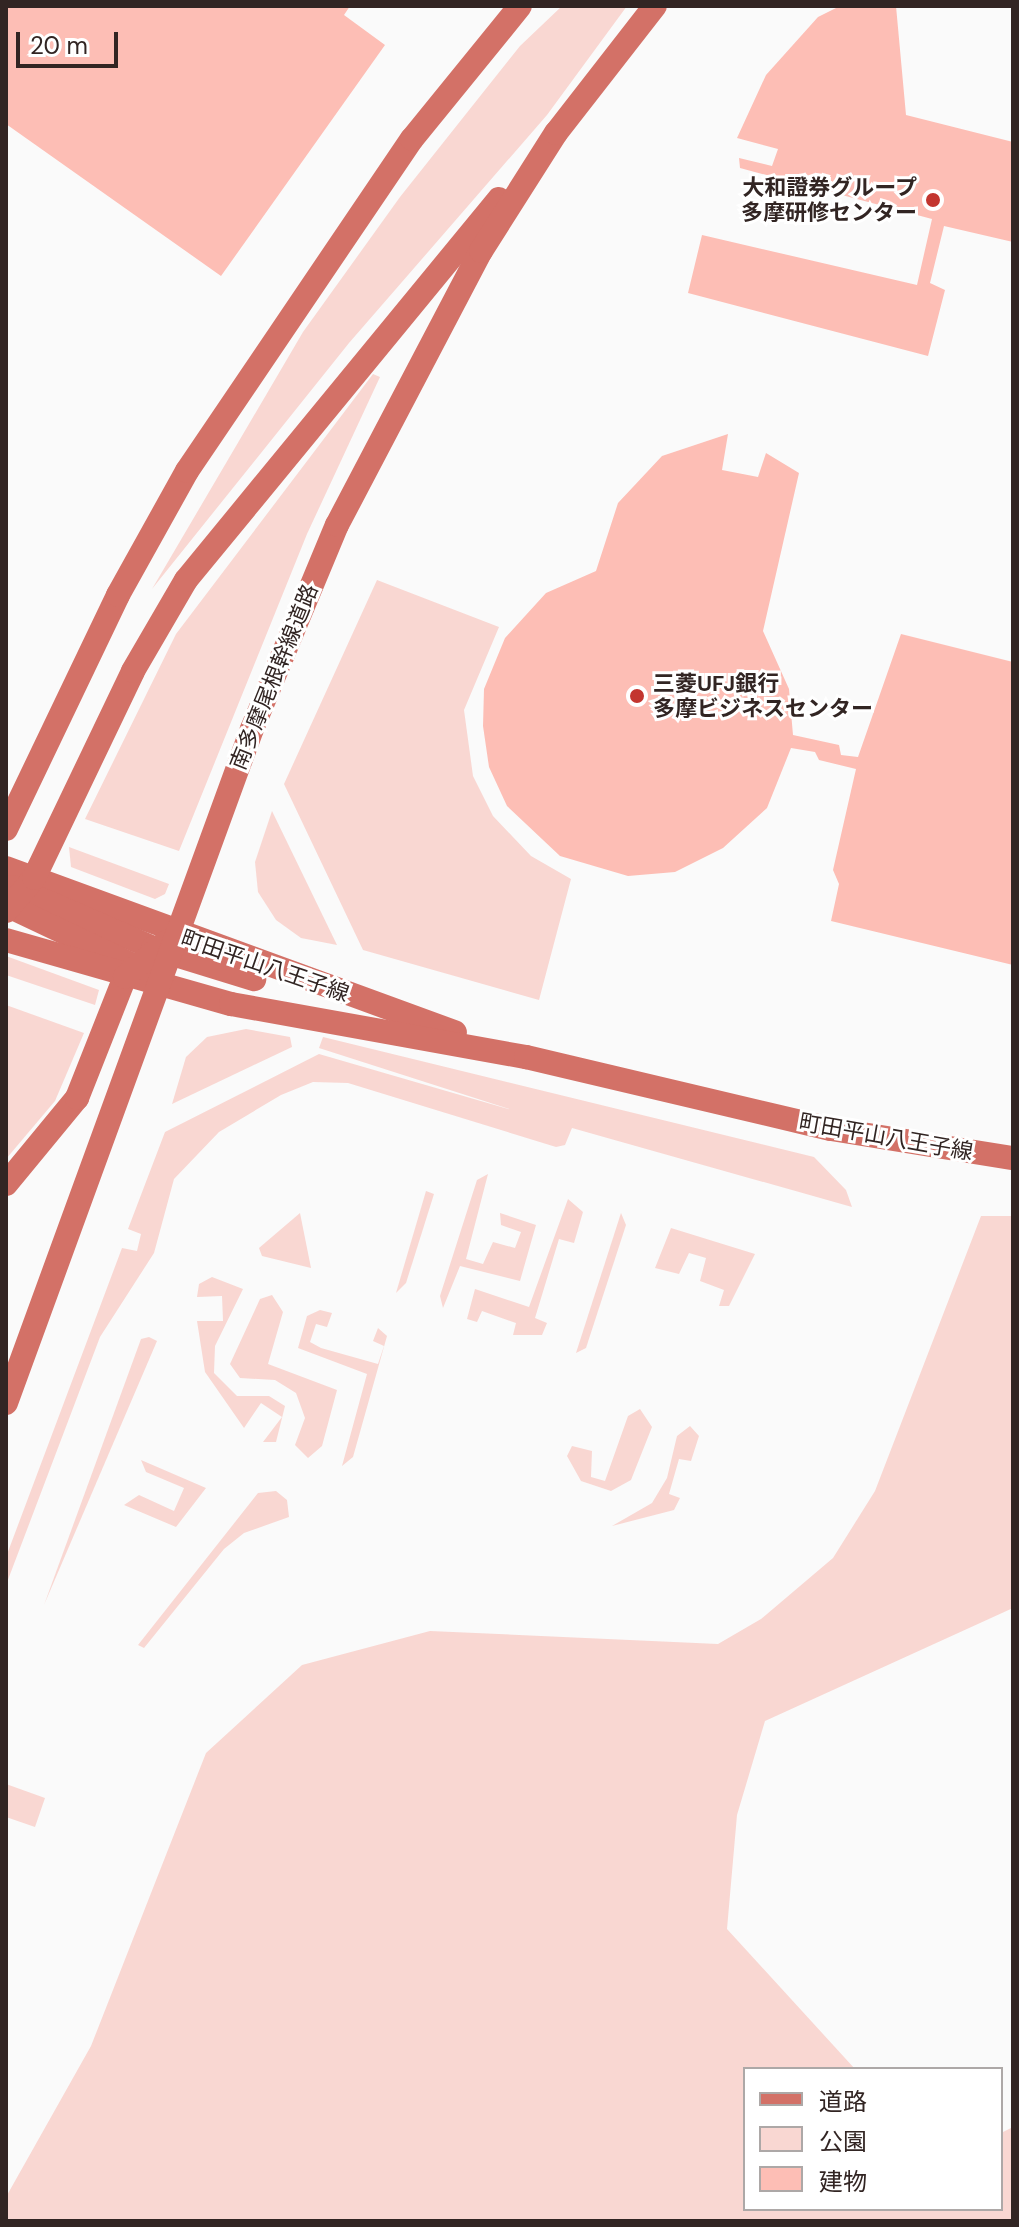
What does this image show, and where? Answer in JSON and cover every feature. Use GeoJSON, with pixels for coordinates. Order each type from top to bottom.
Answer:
{"type":"FeatureCollection","features":[{"type":"Feature","properties":{"kind":"main road"},"geometry":{"type":"LineString","coordinates":[[6,829],[118,595],[195,459],[412,139],[520,6]]}},
{"type":"Feature","properties":{"kind":"main road","name":"南多摩尾根幹線道路"},"geometry":{"type":"LineString","coordinates":[[6,1403],[161,985],[153,956],[350,497],[419,356],[556,133],[655,6]]}},
{"type":"Feature","properties":{"kind":"main road"},"geometry":{"type":"LineString","coordinates":[[526,1057],[153,956],[15,896],[133,671],[186,580],[556,133]]}},
{"type":"Feature","properties":{"kind":"main road","name":"町田平山八王子線"},"geometry":{"type":"LineString","coordinates":[[6,868],[15,896],[153,956],[161,985],[526,1057],[717,1105],[1013,1158]]}},
{"type":"Feature","properties":{"kind":"main road"},"geometry":{"type":"LineString","coordinates":[[6,940],[153,956]]}},
{"type":"Feature","properties":{"kind":"main road"},"geometry":{"type":"LineString","coordinates":[[6,1184],[77,1098],[153,956]]}},
{"type":"Feature","properties":{"kind":"green space"},"geometry":{"type":"Polygon","coordinates":[[[562,6],[627,6],[547,115],[349,343],[152,589],[303,332],[400,197],[520,46],[562,6]]]}},
{"type":"Feature","properties":{"kind":"green space"},"geometry":{"type":"Polygon","coordinates":[[[373,374],[380,377],[307,534],[179,851],[85,819],[176,634],[373,374]]]}},
{"type":"Feature","properties":{"kind":"green space"},"geometry":{"type":"Polygon","coordinates":[[[377,580],[499,627],[464,710],[473,776],[493,816],[531,856],[571,879],[539,1000],[363,950],[284,784],[377,580]]]}},
{"type":"Feature","properties":{"kind":"green space"},"geometry":{"type":"Polygon","coordinates":[[[272,811],[337,945],[301,938],[276,920],[258,892],[255,862],[272,811]]]}},
{"type":"Feature","properties":{"kind":"green space"},"geometry":{"type":"Polygon","coordinates":[[[69,847],[169,884],[165,894],[155,899],[71,867],[69,847]]]}},
{"type":"Feature","properties":{"kind":"green space"},"geometry":{"type":"Polygon","coordinates":[[[6,956],[99,990],[95,1005],[6,975],[6,956]]]}},
{"type":"Feature","properties":{"kind":"green space"},"geometry":{"type":"Polygon","coordinates":[[[6,1005],[84,1033],[55,1101],[6,1159],[6,1005]]]}},
{"type":"Feature","properties":{"kind":"green space"},"geometry":{"type":"Polygon","coordinates":[[[246,1029],[290,1037],[292,1047],[172,1104],[186,1057],[207,1037],[246,1029]]]}},
{"type":"Feature","properties":{"kind":"green space"},"geometry":{"type":"Polygon","coordinates":[[[323,1037],[814,1157],[846,1190],[852,1207],[572,1128],[565,1145],[556,1147],[348,1083],[313,1082],[281,1095],[219,1132],[174,1179],[154,1253],[100,1337],[6,1585],[6,1557],[122,1248],[137,1251],[141,1234],[128,1229],[165,1132],[319,1054],[512,1110],[319,1048],[323,1037]]]}},
{"type":"Feature","properties":{"kind":"green space"},"geometry":{"type":"Polygon","coordinates":[[[488,1174],[466,1259],[483,1264],[493,1242],[515,1248],[521,1232],[501,1225],[500,1213],[536,1225],[520,1281],[460,1266],[443,1308],[440,1296],[477,1180],[488,1174]]]}},
{"type":"Feature","properties":{"kind":"green space"},"geometry":{"type":"Polygon","coordinates":[[[426,1191],[434,1194],[406,1283],[396,1293],[426,1191]]]}},
{"type":"Feature","properties":{"kind":"green space"},"geometry":{"type":"Polygon","coordinates":[[[568,1199],[583,1212],[574,1243],[559,1239],[535,1318],[547,1323],[542,1335],[513,1335],[516,1323],[482,1311],[477,1322],[467,1319],[475,1289],[529,1307],[568,1199]]]}},
{"type":"Feature","properties":{"kind":"green space"},"geometry":{"type":"Polygon","coordinates":[[[300,1213],[311,1268],[262,1256],[259,1248],[300,1213]]]}},
{"type":"Feature","properties":{"kind":"green space"},"geometry":{"type":"Polygon","coordinates":[[[621,1213],[626,1225],[586,1348],[576,1353],[621,1213]]]}},
{"type":"Feature","properties":{"kind":"green space"},"geometry":{"type":"Polygon","coordinates":[[[981,1216],[1013,1216],[1013,1608],[765,1721],[737,1815],[727,1929],[853,2067],[743,2067],[743,2211],[1003,2211],[1003,2132],[1013,2127],[1013,2221],[6,2221],[6,2197],[91,2046],[206,1753],[302,1665],[430,1631],[718,1644],[761,1619],[833,1558],[875,1491],[981,1216]]]}},
{"type":"Feature","properties":{"kind":"green space"},"geometry":{"type":"Polygon","coordinates":[[[671,1228],[755,1254],[729,1306],[719,1306],[724,1290],[700,1281],[706,1258],[689,1253],[679,1274],[655,1268],[671,1228]]]}},
{"type":"Feature","properties":{"kind":"green space"},"geometry":{"type":"Polygon","coordinates":[[[212,1277],[243,1289],[215,1346],[214,1373],[237,1396],[269,1396],[285,1406],[276,1442],[263,1442],[282,1417],[261,1403],[244,1428],[205,1372],[197,1321],[223,1321],[222,1296],[197,1297],[199,1284],[212,1277]]]}},
{"type":"Feature","properties":{"kind":"green space"},"geometry":{"type":"Polygon","coordinates":[[[272,1295],[283,1312],[268,1364],[337,1390],[322,1446],[308,1458],[295,1445],[305,1418],[296,1393],[275,1380],[240,1378],[230,1364],[260,1299],[272,1295]]]}},
{"type":"Feature","properties":{"kind":"green space"},"geometry":{"type":"Polygon","coordinates":[[[320,1310],[332,1313],[327,1327],[316,1324],[310,1342],[321,1348],[378,1364],[384,1346],[373,1341],[378,1328],[387,1336],[353,1457],[342,1466],[367,1374],[298,1348],[307,1316],[320,1310]]]}},
{"type":"Feature","properties":{"kind":"green space"},"geometry":{"type":"Polygon","coordinates":[[[149,1337],[157,1341],[44,1605],[141,1339],[149,1337]]]}},
{"type":"Feature","properties":{"kind":"green space"},"geometry":{"type":"Polygon","coordinates":[[[640,1409],[652,1427],[631,1480],[611,1491],[581,1481],[567,1456],[572,1446],[592,1451],[591,1477],[605,1481],[628,1416],[640,1409]]]}},
{"type":"Feature","properties":{"kind":"green space"},"geometry":{"type":"Polygon","coordinates":[[[690,1426],[699,1436],[691,1461],[679,1459],[669,1494],[680,1498],[674,1510],[612,1526],[652,1503],[667,1478],[677,1436],[690,1426]]]}},
{"type":"Feature","properties":{"kind":"green space"},"geometry":{"type":"Polygon","coordinates":[[[141,1460],[206,1488],[176,1527],[124,1505],[139,1495],[174,1511],[184,1488],[146,1472],[141,1460]]]}},
{"type":"Feature","properties":{"kind":"green space"},"geometry":{"type":"Polygon","coordinates":[[[276,1491],[287,1500],[289,1517],[244,1533],[224,1549],[144,1648],[138,1645],[258,1493],[276,1491]]]}},
{"type":"Feature","properties":{"kind":"green space"},"geometry":{"type":"Polygon","coordinates":[[[6,1784],[45,1798],[35,1827],[6,1817],[6,1784]]]}},
{"type":"Feature","properties":{"kind":"building"},"geometry":{"type":"Polygon","coordinates":[[[6,6],[350,6],[344,15],[385,45],[221,276],[6,124],[6,6]]]}},
{"type":"Feature","properties":{"kind":"building","name":"大和證券グループ 多摩研修センター"},"geometry":{"type":"Polygon","coordinates":[[[840,6],[896,6],[906,115],[1013,142],[1013,242],[944,226],[930,283],[945,290],[928,356],[688,293],[702,235],[917,285],[932,219],[740,168],[739,158],[772,166],[778,149],[737,138],[766,75],[818,17],[840,6]]]}},
{"type":"Feature","properties":{"kind":"building","name":"三菱UFJ銀行 多摩ビジネスセンター"},"geometry":{"type":"Polygon","coordinates":[[[728,434],[722,470],[758,477],[766,453],[799,473],[763,631],[789,689],[793,735],[839,745],[841,755],[858,757],[901,634],[1013,662],[1013,965],[831,921],[839,884],[833,870],[856,769],[819,760],[815,752],[791,748],[767,808],[723,848],[675,872],[628,876],[560,856],[507,806],[489,767],[483,726],[484,689],[505,638],[546,593],[596,571],[618,503],[662,456],[728,434]]]}},
{"type":"Feature","properties":{"kind":"place","name":"大和證券グループ 多摩研修センター"},"geometry":{"type":"Point","coordinates":[933,200]}},
{"type":"Feature","properties":{"kind":"place","name":"三菱UFJ銀行 多摩ビジネスセンター"},"geometry":{"type":"Point","coordinates":[637,696]}}]}
